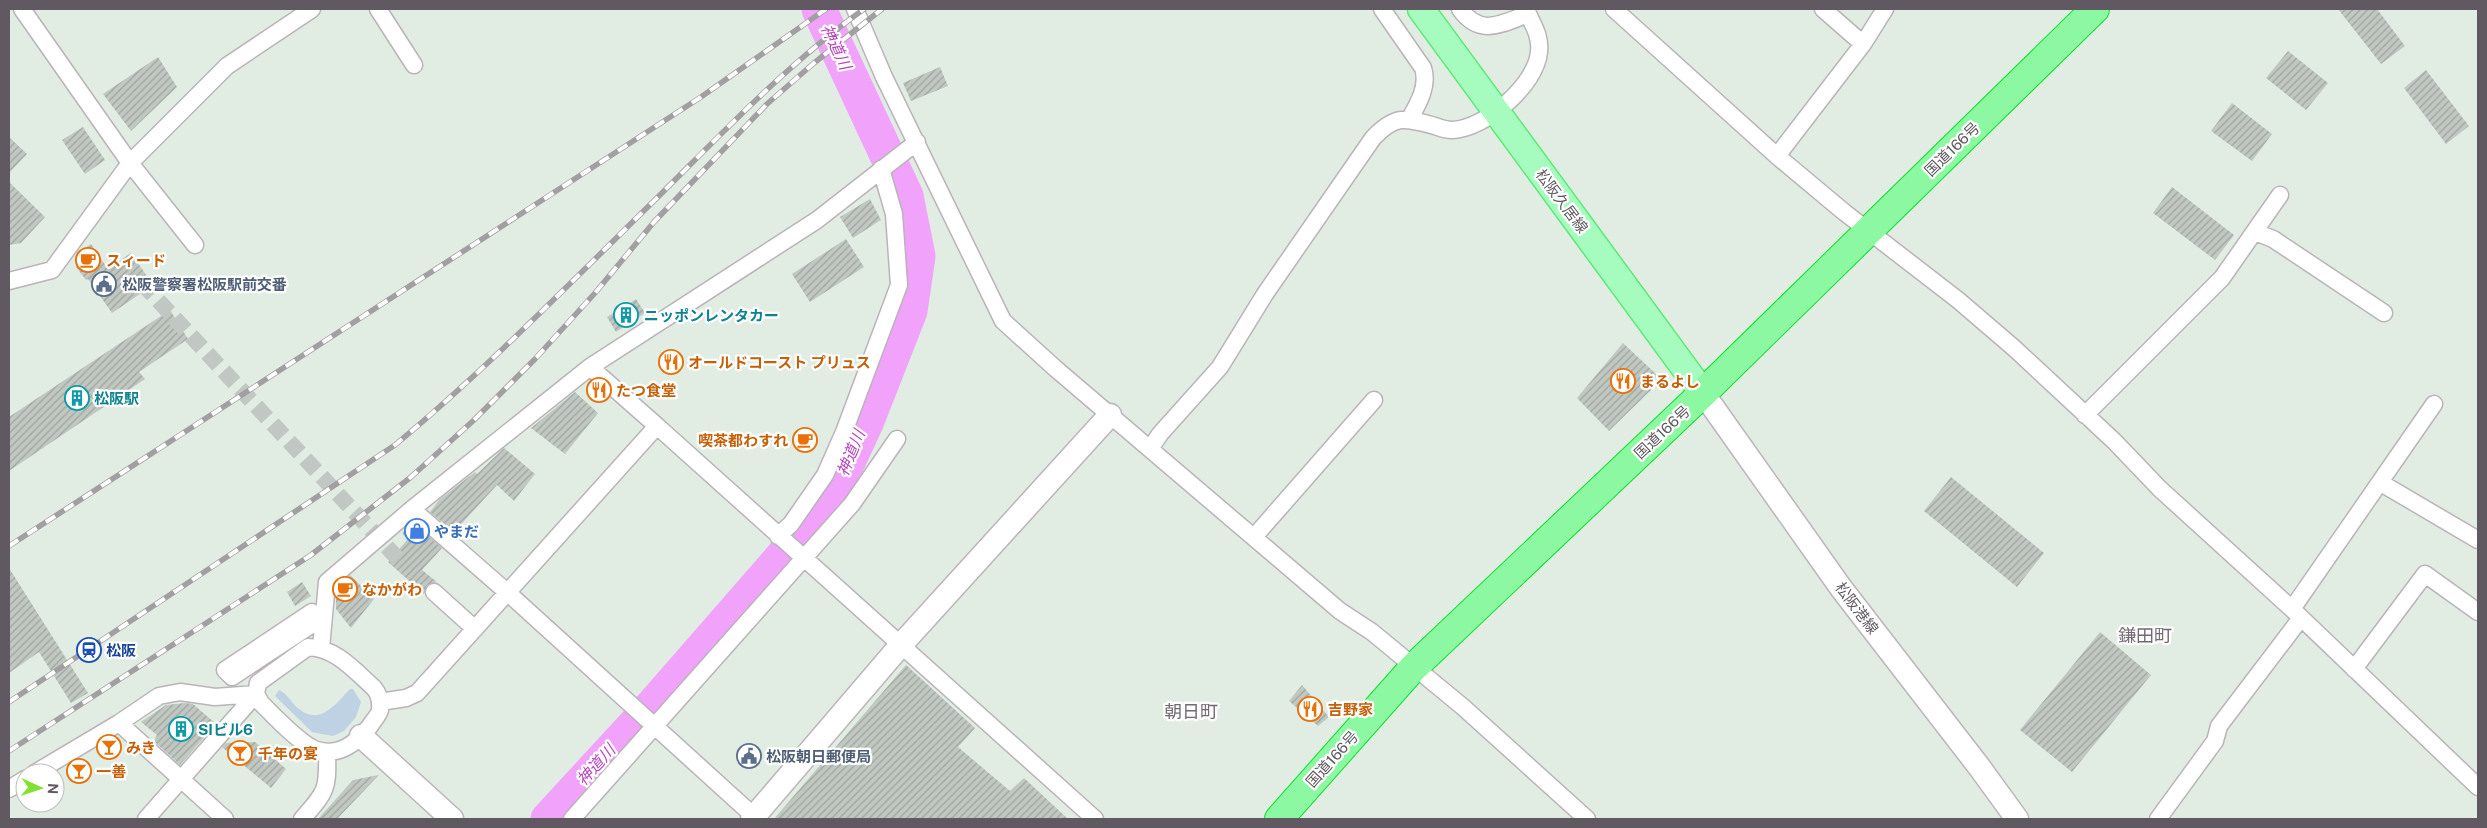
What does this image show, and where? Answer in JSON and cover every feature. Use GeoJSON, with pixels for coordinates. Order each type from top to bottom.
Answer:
{"type":"FeatureCollection","features":[{"type":"Feature","properties":{"kind":"highway","name":"国道166号"},"geometry":{"type":"LineString","coordinates":[[1279,819],[1413,668],[1703,393],[2095,9]]}},
{"type":"Feature","properties":{"kind":"main road","name":"松阪久居線"},"geometry":{"type":"LineString","coordinates":[[1421,9],[1703,393]]}},
{"type":"Feature","properties":{"kind":"main road","name":"松阪港線"},"geometry":{"type":"LineString","coordinates":[[1703,393],[1841,588],[2017,819]]}},
{"type":"Feature","properties":{"kind":"main road"},"geometry":{"type":"LineString","coordinates":[[754,818],[900,646],[1110,415]]}},
{"type":"Feature","properties":{"kind":"main road"},"geometry":{"type":"LineString","coordinates":[[361,736],[452,819]]}},
{"type":"Feature","properties":{"kind":"street"},"geometry":{"type":"LineString","coordinates":[[22,9],[130,163],[195,245]]}},
{"type":"Feature","properties":{"kind":"street"},"geometry":{"type":"LineString","coordinates":[[9,280],[52,270],[130,163],[227,66],[312,9]]}},
{"type":"Feature","properties":{"kind":"street"},"geometry":{"type":"LineString","coordinates":[[378,9],[414,65]]}},
{"type":"Feature","properties":{"kind":"street"},"geometry":{"type":"LineString","coordinates":[[855,9],[884,77],[1003,321],[1340,611],[1372,632],[1413,668],[1463,707],[1587,819]]}},
{"type":"Feature","properties":{"kind":"street"},"geometry":{"type":"LineString","coordinates":[[1382,9],[1426,74],[1420,100],[1409,120]]}},
{"type":"Feature","properties":{"kind":"street"},"geometry":{"type":"LineString","coordinates":[[1150,449],[1220,367],[1265,294],[1373,138],[1386,124],[1395,120],[1409,120],[1453,130],[1473,124],[1495,111],[1521,90],[1530,79],[1536,66],[1539,38],[1527,12],[1498,25],[1486,26],[1468,21],[1460,9]]}},
{"type":"Feature","properties":{"kind":"street"},"geometry":{"type":"LineString","coordinates":[[1614,9],[1777,156],[1958,300],[2114,441],[2160,489],[2296,614],[2478,787]]}},
{"type":"Feature","properties":{"kind":"street"},"geometry":{"type":"LineString","coordinates":[[1823,9],[1863,44]]}},
{"type":"Feature","properties":{"kind":"street"},"geometry":{"type":"LineString","coordinates":[[1777,156],[1863,44],[1885,9]]}},
{"type":"Feature","properties":{"kind":"street"},"geometry":{"type":"LineString","coordinates":[[321,648],[327,582],[412,509],[590,367],[817,220],[917,142]]}},
{"type":"Feature","properties":{"kind":"street"},"geometry":{"type":"LineString","coordinates":[[781,538],[825,475],[844,432],[899,285],[894,214],[881,169]]}},
{"type":"Feature","properties":{"kind":"street"},"geometry":{"type":"LineString","coordinates":[[2085,415],[2222,278],[2280,195]]}},
{"type":"Feature","properties":{"kind":"street"},"geometry":{"type":"LineString","coordinates":[[2255,232],[2273,239],[2384,313]]}},
{"type":"Feature","properties":{"kind":"street"},"geometry":{"type":"LineString","coordinates":[[590,367],[1095,819]]}},
{"type":"Feature","properties":{"kind":"street"},"geometry":{"type":"LineString","coordinates":[[1254,537],[1374,400]]}},
{"type":"Feature","properties":{"kind":"street"},"geometry":{"type":"LineString","coordinates":[[2158,819],[2215,741],[2219,726],[2296,614],[2434,404]]}},
{"type":"Feature","properties":{"kind":"street"},"geometry":{"type":"LineString","coordinates":[[380,702],[406,698],[417,693],[657,426]]}},
{"type":"Feature","properties":{"kind":"street"},"geometry":{"type":"LineString","coordinates":[[572,819],[653,724],[802,557],[852,504],[897,439]]}},
{"type":"Feature","properties":{"kind":"street"},"geometry":{"type":"LineString","coordinates":[[2381,483],[2478,540]]}},
{"type":"Feature","properties":{"kind":"street"},"geometry":{"type":"LineString","coordinates":[[412,509],[635,707],[754,818]]}},
{"type":"Feature","properties":{"kind":"street"},"geometry":{"type":"LineString","coordinates":[[2354,669],[2425,574],[2478,612]]}},
{"type":"Feature","properties":{"kind":"street"},"geometry":{"type":"LineString","coordinates":[[434,592],[475,629]]}},
{"type":"Feature","properties":{"kind":"street"},"geometry":{"type":"LineString","coordinates":[[312,612],[311,625],[232,677],[225,670],[296,622],[312,612]]}},
{"type":"Feature","properties":{"kind":"street"},"geometry":{"type":"LineString","coordinates":[[146,819],[256,694],[258,683],[308,648],[321,648],[339,656],[374,688],[380,702],[380,711],[361,736],[350,746],[340,751],[327,752],[310,747],[269,711],[256,694]]}},
{"type":"Feature","properties":{"kind":"street"},"geometry":{"type":"LineString","coordinates":[[52,763],[119,723],[159,696],[180,692],[216,697],[256,694]]}},
{"type":"Feature","properties":{"kind":"street"},"geometry":{"type":"LineString","coordinates":[[119,723],[225,819]]}},
{"type":"Feature","properties":{"kind":"street"},"geometry":{"type":"LineString","coordinates":[[302,819],[324,794],[328,782],[327,752]]}},
{"type":"Feature","properties":{"kind":"shaded area"},"geometry":{"type":"Polygon","coordinates":[[[350,689],[353,689],[361,702],[356,717],[344,731],[333,736],[312,732],[275,696],[279,690],[299,709],[307,714],[314,715],[327,711],[350,689]]]}},
{"type":"Feature","properties":{"kind":"building"},"geometry":{"type":"Polygon","coordinates":[[[2338,9],[2377,9],[2405,46],[2381,64],[2338,9]]]}},
{"type":"Feature","properties":{"kind":"building"},"geometry":{"type":"Polygon","coordinates":[[[2288,51],[2328,83],[2306,110],[2266,78],[2288,51]]]}},
{"type":"Feature","properties":{"kind":"building"},"geometry":{"type":"Polygon","coordinates":[[[158,57],[177,87],[131,131],[103,94],[158,57]]]}},
{"type":"Feature","properties":{"kind":"building"},"geometry":{"type":"Polygon","coordinates":[[[940,67],[948,86],[911,101],[903,83],[940,67]]]}},
{"type":"Feature","properties":{"kind":"building"},"geometry":{"type":"Polygon","coordinates":[[[2426,70],[2469,126],[2446,144],[2404,88],[2426,70]]]}},
{"type":"Feature","properties":{"kind":"building"},"geometry":{"type":"Polygon","coordinates":[[[2232,103],[2272,134],[2252,161],[2211,131],[2232,103]]]}},
{"type":"Feature","properties":{"kind":"building"},"geometry":{"type":"Polygon","coordinates":[[[83,127],[105,160],[85,174],[62,140],[83,127]]]}},
{"type":"Feature","properties":{"kind":"building"},"geometry":{"type":"Polygon","coordinates":[[[9,137],[27,154],[9,173],[9,137]]]}},
{"type":"Feature","properties":{"kind":"building"},"geometry":{"type":"Polygon","coordinates":[[[9,182],[45,217],[21,243],[9,245],[9,182]]]}},
{"type":"Feature","properties":{"kind":"building"},"geometry":{"type":"Polygon","coordinates":[[[2172,187],[2234,235],[2215,260],[2153,213],[2172,187]]]}},
{"type":"Feature","properties":{"kind":"building"},"geometry":{"type":"Polygon","coordinates":[[[870,199],[881,220],[853,238],[840,217],[870,199]]]}},
{"type":"Feature","properties":{"kind":"building"},"geometry":{"type":"Polygon","coordinates":[[[846,239],[864,267],[810,302],[792,274],[846,239]]]}},
{"type":"Feature","properties":{"kind":"building"},"geometry":{"type":"Polygon","coordinates":[[[91,244],[108,269],[131,253],[153,285],[112,313],[88,279],[86,280],[76,267],[82,250],[91,244]]]}},
{"type":"Feature","properties":{"kind":"building","name":"ニッポンレンタカー"},"geometry":{"type":"Polygon","coordinates":[[[636,299],[645,313],[616,332],[607,317],[636,299]]]}},
{"type":"Feature","properties":{"kind":"building","name":"松阪駅"},"geometry":{"type":"Polygon","coordinates":[[[170,310],[188,339],[139,372],[145,379],[9,471],[9,417],[170,310]]]}},
{"type":"Feature","properties":{"kind":"building","name":"まるよし"},"geometry":{"type":"Polygon","coordinates":[[[1623,343],[1656,374],[1653,388],[1609,431],[1577,398],[1623,343]]]}},
{"type":"Feature","properties":{"kind":"building"},"geometry":{"type":"Polygon","coordinates":[[[575,392],[598,413],[565,454],[531,428],[575,392]]]}},
{"type":"Feature","properties":{"kind":"building"},"geometry":{"type":"Polygon","coordinates":[[[504,448],[535,474],[514,501],[497,485],[454,532],[430,512],[439,500],[475,472],[477,474],[504,448]]]}},
{"type":"Feature","properties":{"kind":"building"},"geometry":{"type":"Polygon","coordinates":[[[1951,477],[2044,553],[2017,587],[1924,511],[1951,477]]]}},
{"type":"Feature","properties":{"kind":"building"},"geometry":{"type":"Polygon","coordinates":[[[413,523],[442,548],[422,570],[437,582],[427,585],[424,594],[388,562],[408,539],[402,533],[413,523]]]}},
{"type":"Feature","properties":{"kind":"building"},"geometry":{"type":"Polygon","coordinates":[[[9,568],[88,693],[71,703],[39,652],[9,673],[9,568]]]}},
{"type":"Feature","properties":{"kind":"building"},"geometry":{"type":"Polygon","coordinates":[[[350,575],[374,599],[351,628],[336,609],[336,599],[341,584],[350,575]]]}},
{"type":"Feature","properties":{"kind":"building"},"geometry":{"type":"Polygon","coordinates":[[[302,582],[311,596],[295,606],[287,592],[302,582]]]}},
{"type":"Feature","properties":{"kind":"building"},"geometry":{"type":"Polygon","coordinates":[[[2100,632],[2151,675],[2072,772],[2020,730],[2100,632]]]}},
{"type":"Feature","properties":{"kind":"building"},"geometry":{"type":"Polygon","coordinates":[[[906,665],[975,728],[958,747],[1010,791],[1024,778],[1068,819],[774,819],[906,665]]]}},
{"type":"Feature","properties":{"kind":"building","name":"吉野家"},"geometry":{"type":"Polygon","coordinates":[[[1302,685],[1329,717],[1318,726],[1289,701],[1302,685]]]}},
{"type":"Feature","properties":{"kind":"building","name":"SIビル6"},"geometry":{"type":"Polygon","coordinates":[[[193,704],[216,724],[180,765],[154,741],[157,735],[141,722],[166,705],[193,704]]]}},
{"type":"Feature","properties":{"kind":"building"},"geometry":{"type":"Polygon","coordinates":[[[255,742],[286,769],[271,788],[222,747],[226,743],[255,742]]]}},
{"type":"Feature","properties":{"kind":"building"},"geometry":{"type":"Polygon","coordinates":[[[379,775],[337,819],[318,819],[353,780],[379,775]]]}},
{"type":"Feature","properties":{"kind":"waterway","name":"神道川"},"geometry":{"type":"LineString","coordinates":[[548,819],[654,704],[783,556],[837,486],[866,423],[910,311],[918,256],[906,196],[819,9]]}},
{"type":"Feature","properties":{"kind":"tunnel"},"geometry":{"type":"LineString","coordinates":[[142,283],[400,561]]}},
{"type":"Feature","properties":{"kind":"railway"},"geometry":{"type":"LineString","coordinates":[[9,546],[701,97],[826,9]]}},
{"type":"Feature","properties":{"kind":"railway"},"geometry":{"type":"LineString","coordinates":[[9,702],[395,445],[464,385],[531,322],[759,97],[836,30],[864,9]]}},
{"type":"Feature","properties":{"kind":"railway"},"geometry":{"type":"LineString","coordinates":[[9,751],[311,555],[411,477],[474,420],[535,359],[595,293],[654,222],[767,104],[814,63],[882,9]]}},
{"type":"Feature","properties":{"kind":"place","name":"スィード"},"geometry":{"type":"Point","coordinates":[88,260]}},
{"type":"Feature","properties":{"kind":"place","name":"松阪警察署松阪駅前交番"},"geometry":{"type":"Point","coordinates":[104,284]}},
{"type":"Feature","properties":{"kind":"place","name":"ニッポンレンタカー"},"geometry":{"type":"Point","coordinates":[626,315]}},
{"type":"Feature","properties":{"kind":"place","name":"オールドコースト プリュス"},"geometry":{"type":"Point","coordinates":[671,362]}},
{"type":"Feature","properties":{"kind":"place","name":"まるよし"},"geometry":{"type":"Point","coordinates":[1623,381]}},
{"type":"Feature","properties":{"kind":"place","name":"たつ食堂"},"geometry":{"type":"Point","coordinates":[599,390]}},
{"type":"Feature","properties":{"kind":"place","name":"松阪駅"},"geometry":{"type":"Point","coordinates":[77,398]}},
{"type":"Feature","properties":{"kind":"place","name":"喫茶都わすれ"},"geometry":{"type":"Point","coordinates":[805,440]}},
{"type":"Feature","properties":{"kind":"place","name":"やまだ"},"geometry":{"type":"Point","coordinates":[417,531]}},
{"type":"Feature","properties":{"kind":"place","name":"なかがわ"},"geometry":{"type":"Point","coordinates":[345,589]}},
{"type":"Feature","properties":{"kind":"place","name":"松阪"},"geometry":{"type":"Point","coordinates":[89,650]}},
{"type":"Feature","properties":{"kind":"place","name":"吉野家"},"geometry":{"type":"Point","coordinates":[1310,709]}},
{"type":"Feature","properties":{"kind":"place","name":"SIビル6"},"geometry":{"type":"Point","coordinates":[181,729]}},
{"type":"Feature","properties":{"kind":"place","name":"みき"},"geometry":{"type":"Point","coordinates":[109,747]}},
{"type":"Feature","properties":{"kind":"place","name":"千年の宴"},"geometry":{"type":"Point","coordinates":[240,753]}},
{"type":"Feature","properties":{"kind":"place","name":"松阪朝日郵便局"},"geometry":{"type":"Point","coordinates":[749,756]}},
{"type":"Feature","properties":{"kind":"place","name":"一善"},"geometry":{"type":"Point","coordinates":[79,771]}},
{"type":"Feature","properties":{"kind":"district","name":"鎌田町"},"geometry":{"type":"Point","coordinates":[2145,635]}},
{"type":"Feature","properties":{"kind":"district","name":"朝日町"},"geometry":{"type":"Point","coordinates":[1191,711]}}]}
